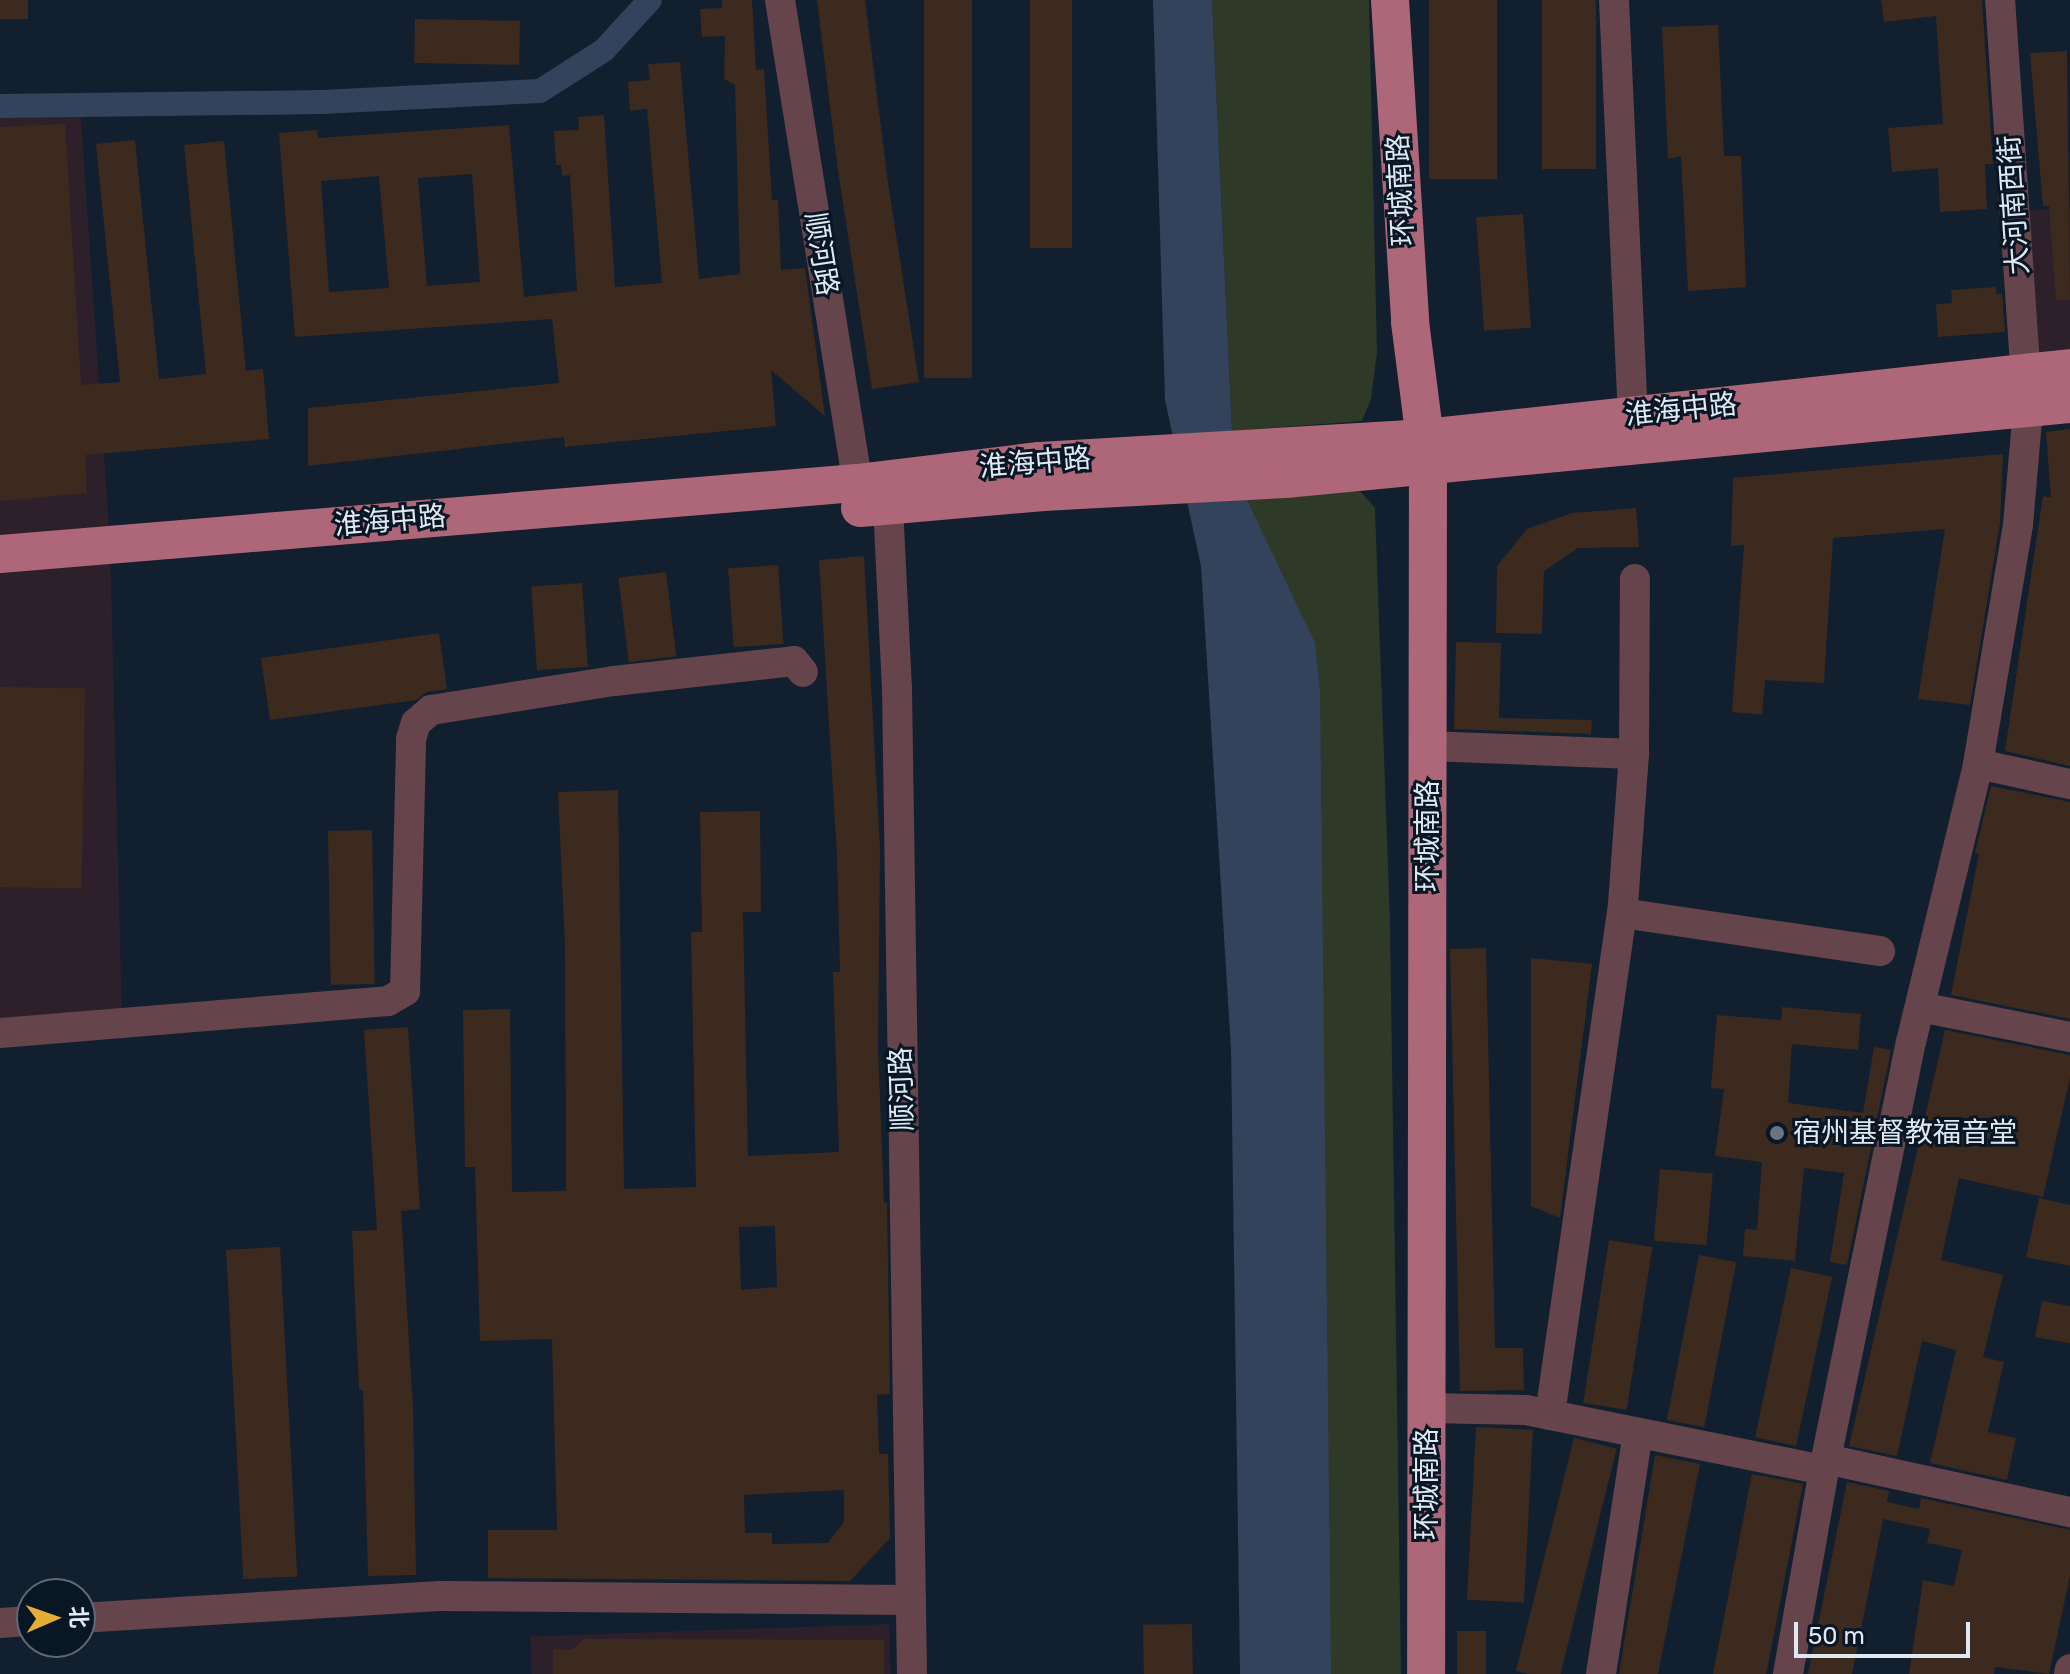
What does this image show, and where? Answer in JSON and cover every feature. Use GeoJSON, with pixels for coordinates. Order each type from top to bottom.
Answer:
{"type":"FeatureCollection","features":[{"type":"Feature","properties":{"kind":"main road","name":"环城南路"},"geometry":{"type":"LineString","coordinates":[[1390,0],[1410,322],[1427,450],[1426,1674]]}},
{"type":"Feature","properties":{"kind":"main road","name":"淮海中路"},"geometry":{"type":"LineString","coordinates":[[0,578],[1167,469],[1427,450],[2027,391],[2070,368]]}},
{"type":"Feature","properties":{"kind":"main road","name":"淮海中路"},"geometry":{"type":"LineString","coordinates":[[1427,450],[1633,415],[2027,391],[2070,404]]}},
{"type":"Feature","properties":{"kind":"main road","name":"淮海中路"},"geometry":{"type":"LineString","coordinates":[[0,554],[869,498]]}},
{"type":"Feature","properties":{"kind":"street","name":"顺河路"},"geometry":{"type":"LineString","coordinates":[[780,0],[869,498],[897,688],[912,1674]]}},
{"type":"Feature","properties":{"kind":"street"},"geometry":{"type":"LineString","coordinates":[[1614,0],[1633,415]]}},
{"type":"Feature","properties":{"kind":"street","name":"大河南西街"},"geometry":{"type":"LineString","coordinates":[[1788,1674],[1825,1464],[1920,1007],[1978,764],[2018,525],[2027,391],[2000,0]]}},
{"type":"Feature","properties":{"kind":"street"},"geometry":{"type":"LineString","coordinates":[[1550,1415],[1622,913],[1634,754],[1635,579]]}},
{"type":"Feature","properties":{"kind":"street"},"geometry":{"type":"LineString","coordinates":[[0,1033],[388,1001],[405,991],[411,739],[416,723],[431,710],[614,681],[794,661],[803,672]]}},
{"type":"Feature","properties":{"kind":"street"},"geometry":{"type":"LineString","coordinates":[[1428,746],[1634,754]]}},
{"type":"Feature","properties":{"kind":"street"},"geometry":{"type":"LineString","coordinates":[[1978,764],[2070,784]]}},
{"type":"Feature","properties":{"kind":"street"},"geometry":{"type":"LineString","coordinates":[[1622,913],[1880,951]]}},
{"type":"Feature","properties":{"kind":"street"},"geometry":{"type":"LineString","coordinates":[[1920,1007],[2070,1037]]}},
{"type":"Feature","properties":{"kind":"street"},"geometry":{"type":"LineString","coordinates":[[1427,1408],[1526,1410],[2070,1512]]}},
{"type":"Feature","properties":{"kind":"street"},"geometry":{"type":"LineString","coordinates":[[1601,1674],[1638,1433]]}},
{"type":"Feature","properties":{"kind":"street"},"geometry":{"type":"LineString","coordinates":[[96,1617],[439,1596],[911,1600]]}},
{"type":"Feature","properties":{"kind":"shaded area"},"geometry":{"type":"Polygon","coordinates":[[[80,105],[110,544],[122,1023],[0,1033],[0,106],[80,105]]]}},
{"type":"Feature","properties":{"kind":"shaded area"},"geometry":{"type":"Polygon","coordinates":[[[2070,207],[2070,368],[2026,372],[2014,212],[2070,207]]]}},
{"type":"Feature","properties":{"kind":"shaded area"},"geometry":{"type":"Polygon","coordinates":[[[889,1624],[891,1674],[532,1674],[530,1637],[889,1624]]]}},
{"type":"Feature","properties":{"kind":"green space"},"geometry":{"type":"Polygon","coordinates":[[[1212,0],[1369,0],[1377,353],[1371,399],[1362,421],[1232,431],[1212,0]]]}},
{"type":"Feature","properties":{"kind":"green space"},"geometry":{"type":"Polygon","coordinates":[[[1326,486],[1361,492],[1375,508],[1390,924],[1401,1674],[1319,1674],[1240,501],[1326,486]]]}},
{"type":"Feature","properties":{"kind":"water"},"geometry":{"type":"Polygon","coordinates":[[[1153,0],[1212,0],[1232,431],[1238,481],[1315,643],[1320,691],[1331,1674],[1240,1674],[1231,1049],[1201,566],[1165,400],[1153,0]]]}},
{"type":"Feature","properties":{"kind":"building"},"geometry":{"type":"Polygon","coordinates":[[[0,0],[28,0],[28,19],[0,19],[0,0]]]}},
{"type":"Feature","properties":{"kind":"building"},"geometry":{"type":"Polygon","coordinates":[[[722,0],[752,0],[756,70],[764,69],[772,200],[778,200],[781,270],[805,268],[825,416],[771,370],[776,426],[565,447],[564,437],[308,466],[308,408],[559,383],[552,319],[295,337],[279,133],[317,130],[318,138],[509,125],[524,297],[577,291],[570,175],[562,176],[561,165],[556,165],[554,131],[579,130],[578,117],[604,115],[615,287],[662,283],[647,109],[630,111],[628,82],[650,80],[648,64],[680,62],[699,279],[740,274],[735,85],[724,79],[725,36],[702,37],[700,9],[722,8],[722,0]],[[472,174],[418,178],[427,286],[480,282],[472,174]],[[379,176],[321,181],[329,292],[389,288],[379,176]]]}},
{"type":"Feature","properties":{"kind":"building"},"geometry":{"type":"Polygon","coordinates":[[[817,0],[865,0],[888,183],[919,382],[872,389],[838,171],[817,0]]]}},
{"type":"Feature","properties":{"kind":"building"},"geometry":{"type":"Polygon","coordinates":[[[924,0],[972,0],[972,378],[924,378],[924,0]]]}},
{"type":"Feature","properties":{"kind":"building"},"geometry":{"type":"Polygon","coordinates":[[[1030,0],[1072,0],[1072,248],[1030,248],[1030,0]]]}},
{"type":"Feature","properties":{"kind":"building"},"geometry":{"type":"Polygon","coordinates":[[[1429,0],[1497,0],[1497,179],[1429,179],[1429,0]]]}},
{"type":"Feature","properties":{"kind":"building"},"geometry":{"type":"Polygon","coordinates":[[[1542,0],[1596,0],[1596,169],[1542,169],[1542,0]]]}},
{"type":"Feature","properties":{"kind":"building"},"geometry":{"type":"Polygon","coordinates":[[[1881,0],[1982,0],[1993,164],[1985,164],[1987,209],[1940,212],[1938,168],[1892,172],[1888,128],[1943,124],[1936,16],[1884,22],[1881,0]]]}},
{"type":"Feature","properties":{"kind":"building"},"geometry":{"type":"Polygon","coordinates":[[[415,19],[520,21],[519,65],[414,63],[415,19]]]}},
{"type":"Feature","properties":{"kind":"building"},"geometry":{"type":"Polygon","coordinates":[[[1718,25],[1724,156],[1741,156],[1746,287],[1688,291],[1681,156],[1668,159],[1662,27],[1718,25]]]}},
{"type":"Feature","properties":{"kind":"building"},"geometry":{"type":"Polygon","coordinates":[[[2067,51],[2070,300],[2056,300],[2049,206],[2043,206],[2030,53],[2067,51]]]}},
{"type":"Feature","properties":{"kind":"building"},"geometry":{"type":"Polygon","coordinates":[[[65,124],[81,385],[120,382],[96,144],[135,140],[159,379],[206,374],[184,145],[224,141],[246,371],[263,369],[269,439],[85,455],[87,493],[0,501],[0,127],[65,124]]]}},
{"type":"Feature","properties":{"kind":"building"},"geometry":{"type":"Polygon","coordinates":[[[1523,214],[1531,328],[1484,331],[1476,217],[1523,214]]]}},
{"type":"Feature","properties":{"kind":"building"},"geometry":{"type":"Polygon","coordinates":[[[1996,287],[1996,294],[2002,294],[2005,332],[1938,337],[1936,304],[1952,303],[1951,290],[1996,287]]]}},
{"type":"Feature","properties":{"kind":"building"},"geometry":{"type":"Polygon","coordinates":[[[2070,429],[2070,766],[2005,751],[2043,496],[2051,498],[2046,432],[2070,429]]]}},
{"type":"Feature","properties":{"kind":"building"},"geometry":{"type":"Polygon","coordinates":[[[2003,454],[2000,523],[1970,705],[1918,699],[1945,529],[1833,538],[1824,683],[1765,680],[1762,715],[1732,712],[1744,545],[1731,546],[1733,478],[2003,454]]]}},
{"type":"Feature","properties":{"kind":"building"},"geometry":{"type":"Polygon","coordinates":[[[1636,508],[1639,547],[1578,548],[1544,571],[1542,634],[1496,633],[1497,566],[1527,529],[1572,513],[1636,508]]]}},
{"type":"Feature","properties":{"kind":"building"},"geometry":{"type":"Polygon","coordinates":[[[864,556],[880,848],[878,1047],[884,1203],[887,1203],[890,1394],[877,1395],[879,1454],[888,1454],[890,1538],[850,1581],[488,1578],[488,1530],[557,1530],[552,1339],[480,1341],[475,1167],[465,1167],[463,1010],[510,1009],[512,1192],[566,1191],[565,944],[558,792],[618,790],[624,1189],[696,1187],[691,932],[702,932],[700,812],[760,811],[761,912],[743,912],[748,1156],[839,1152],[833,972],[840,972],[837,855],[819,560],[864,556]],[[775,1226],[739,1227],[741,1290],[777,1287],[775,1226]],[[844,1490],[744,1495],[745,1533],[772,1533],[772,1544],[828,1543],[844,1522],[844,1490]]]}},
{"type":"Feature","properties":{"kind":"building"},"geometry":{"type":"Polygon","coordinates":[[[778,565],[784,644],[734,647],[728,568],[778,565]]]}},
{"type":"Feature","properties":{"kind":"building"},"geometry":{"type":"Polygon","coordinates":[[[666,572],[676,656],[629,662],[618,578],[666,572]]]}},
{"type":"Feature","properties":{"kind":"building"},"geometry":{"type":"Polygon","coordinates":[[[582,583],[588,667],[537,670],[531,587],[582,583]]]}},
{"type":"Feature","properties":{"kind":"building"},"geometry":{"type":"Polygon","coordinates":[[[439,633],[447,689],[427,692],[416,700],[270,720],[261,658],[439,633]]]}},
{"type":"Feature","properties":{"kind":"building"},"geometry":{"type":"Polygon","coordinates":[[[1456,642],[1501,643],[1499,718],[1592,720],[1591,734],[1454,729],[1456,642]]]}},
{"type":"Feature","properties":{"kind":"building"},"geometry":{"type":"Polygon","coordinates":[[[0,687],[85,688],[81,888],[0,887],[0,687]]]}},
{"type":"Feature","properties":{"kind":"building"},"geometry":{"type":"Polygon","coordinates":[[[1991,786],[2070,802],[2070,1019],[1951,995],[1979,854],[1975,853],[1991,786]]]}},
{"type":"Feature","properties":{"kind":"building"},"geometry":{"type":"Polygon","coordinates":[[[372,830],[375,984],[331,985],[328,831],[372,830]]]}},
{"type":"Feature","properties":{"kind":"building"},"geometry":{"type":"Polygon","coordinates":[[[1486,948],[1495,1348],[1523,1348],[1524,1390],[1460,1391],[1450,949],[1486,948]]]}},
{"type":"Feature","properties":{"kind":"building"},"geometry":{"type":"Polygon","coordinates":[[[1531,958],[1592,964],[1560,1218],[1531,1206],[1531,958]]]}},
{"type":"Feature","properties":{"kind":"building"},"geometry":{"type":"Polygon","coordinates":[[[1782,1007],[1861,1014],[1858,1050],[1792,1044],[1788,1103],[1863,1113],[1874,1047],[1891,1050],[1847,1265],[1830,1262],[1844,1173],[1804,1168],[1795,1261],[1743,1256],[1745,1229],[1757,1230],[1762,1162],[1715,1156],[1724,1089],[1711,1088],[1717,1015],[1781,1020],[1782,1007]]]}},
{"type":"Feature","properties":{"kind":"building"},"geometry":{"type":"Polygon","coordinates":[[[408,1027],[420,1209],[401,1211],[413,1408],[416,1575],[368,1576],[363,1390],[359,1390],[352,1231],[377,1230],[364,1030],[408,1027]]]}},
{"type":"Feature","properties":{"kind":"building"},"geometry":{"type":"Polygon","coordinates":[[[1945,1030],[2070,1055],[2070,1078],[2043,1197],[1959,1178],[1941,1260],[2003,1275],[1983,1357],[2004,1362],[1988,1432],[2016,1438],[2007,1480],[1930,1463],[1956,1350],[1922,1341],[1897,1456],[1849,1446],[1945,1030]]]}},
{"type":"Feature","properties":{"kind":"building"},"geometry":{"type":"Polygon","coordinates":[[[1660,1169],[1713,1174],[1707,1245],[1654,1241],[1660,1169]]]}},
{"type":"Feature","properties":{"kind":"building"},"geometry":{"type":"Polygon","coordinates":[[[2039,1198],[2070,1205],[2070,1266],[2026,1257],[2039,1198]]]}},
{"type":"Feature","properties":{"kind":"building"},"geometry":{"type":"Polygon","coordinates":[[[1609,1240],[1652,1247],[1627,1410],[1583,1403],[1609,1240]]]}},
{"type":"Feature","properties":{"kind":"building"},"geometry":{"type":"Polygon","coordinates":[[[280,1247],[297,1577],[243,1579],[226,1250],[280,1247]]]}},
{"type":"Feature","properties":{"kind":"building"},"geometry":{"type":"Polygon","coordinates":[[[1699,1255],[1736,1262],[1704,1427],[1667,1420],[1699,1255]]]}},
{"type":"Feature","properties":{"kind":"building"},"geometry":{"type":"Polygon","coordinates":[[[1791,1268],[1832,1277],[1796,1446],[1755,1437],[1791,1268]]]}},
{"type":"Feature","properties":{"kind":"building"},"geometry":{"type":"Polygon","coordinates":[[[2042,1301],[2070,1306],[2070,1343],[2035,1337],[2042,1301]]]}},
{"type":"Feature","properties":{"kind":"building"},"geometry":{"type":"Polygon","coordinates":[[[1476,1427],[1533,1430],[1524,1603],[1467,1600],[1476,1427]]]}},
{"type":"Feature","properties":{"kind":"building"},"geometry":{"type":"Polygon","coordinates":[[[1574,1438],[1617,1449],[1561,1674],[1516,1671],[1574,1438]]]}},
{"type":"Feature","properties":{"kind":"building"},"geometry":{"type":"Polygon","coordinates":[[[1655,1455],[1700,1464],[1658,1674],[1619,1674],[1655,1455]]]}},
{"type":"Feature","properties":{"kind":"building"},"geometry":{"type":"Polygon","coordinates":[[[1752,1474],[1803,1484],[1770,1655],[1766,1674],[1713,1674],[1752,1474]]]}},
{"type":"Feature","properties":{"kind":"building"},"geometry":{"type":"Polygon","coordinates":[[[1847,1482],[1889,1491],[1887,1502],[1919,1509],[1921,1498],[2070,1530],[2070,1576],[2049,1674],[1995,1667],[1994,1674],[1909,1674],[1923,1580],[1954,1586],[1962,1550],[1927,1543],[1930,1529],[1883,1519],[1852,1674],[1808,1674],[1847,1482]]]}},
{"type":"Feature","properties":{"kind":"building"},"geometry":{"type":"Polygon","coordinates":[[[1192,1624],[1193,1674],[1144,1674],[1143,1625],[1192,1624]]]}},
{"type":"Feature","properties":{"kind":"building"},"geometry":{"type":"Polygon","coordinates":[[[1457,1631],[1486,1631],[1486,1674],[1457,1674],[1457,1631]]]}},
{"type":"Feature","properties":{"kind":"building"},"geometry":{"type":"Polygon","coordinates":[[[584,1639],[884,1640],[884,1674],[553,1674],[553,1649],[572,1650],[584,1639]]]}},
{"type":"Feature","properties":{"kind":"waterway"},"geometry":{"type":"LineString","coordinates":[[0,106],[322,102],[540,91],[604,50],[650,0]]}},
{"type":"Feature","properties":{"kind":"place","name":"宿州基督教福音堂"},"geometry":{"type":"Point","coordinates":[1777,1133]}}]}
